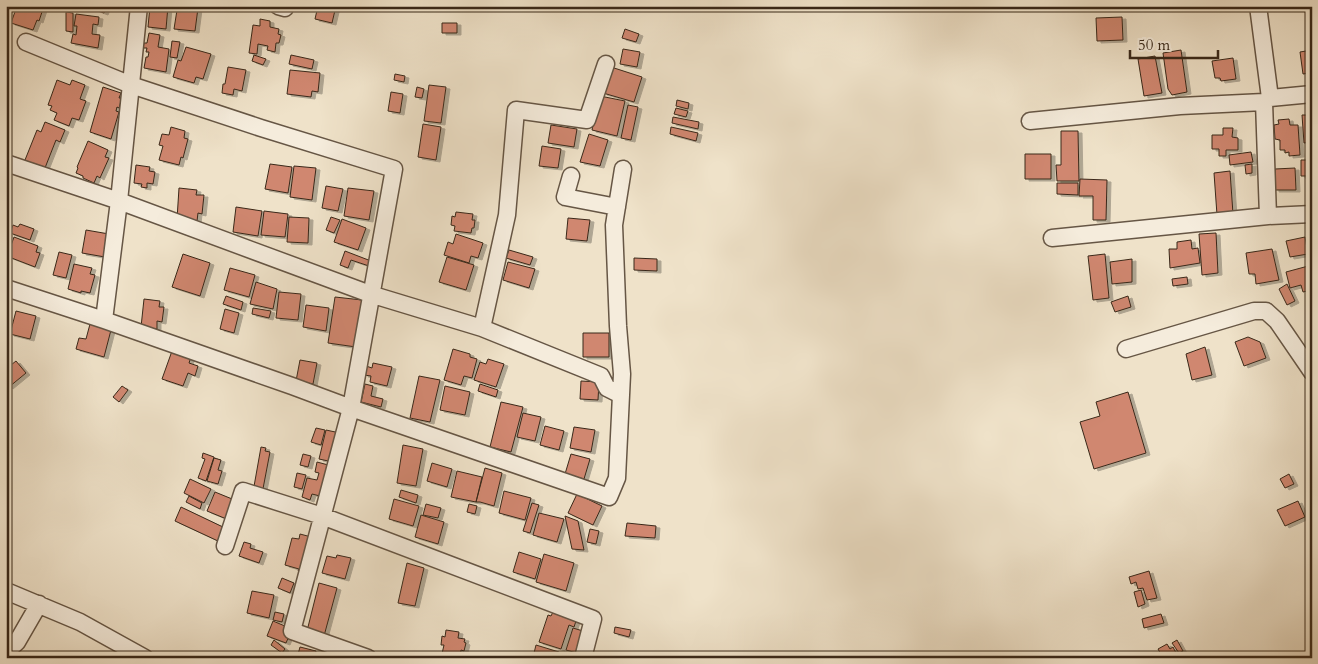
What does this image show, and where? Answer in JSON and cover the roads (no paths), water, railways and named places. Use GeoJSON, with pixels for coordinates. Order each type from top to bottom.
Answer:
{"type":"FeatureCollection","features":[{"type":"Feature","properties":{"kind":"street"},"geometry":{"type":"LineString","coordinates":[[104,320],[119,201],[139,6]]}},
{"type":"Feature","properties":{"kind":"street"},"geometry":{"type":"LineString","coordinates":[[1258,6],[1267,100],[1268,216]]}},
{"type":"Feature","properties":{"kind":"street"},"geometry":{"type":"LineString","coordinates":[[26,42],[131,85],[394,169],[350,408],[292,631],[368,658]]}},
{"type":"Feature","properties":{"kind":"street"},"geometry":{"type":"LineString","coordinates":[[482,328],[507,215],[516,110],[587,120],[606,64]]}},
{"type":"Feature","properties":{"kind":"street"},"geometry":{"type":"LineString","coordinates":[[1030,122],[1180,106],[1267,100],[1312,94]]}},
{"type":"Feature","properties":{"kind":"street"},"geometry":{"type":"LineString","coordinates":[[6,163],[119,201],[370,294],[482,328],[601,376],[606,388],[621,395]]}},
{"type":"Feature","properties":{"kind":"street"},"geometry":{"type":"LineString","coordinates":[[6,288],[104,320],[350,408],[609,497],[617,478],[622,374],[614,225],[623,170]]}},
{"type":"Feature","properties":{"kind":"street"},"geometry":{"type":"LineString","coordinates":[[571,176],[565,197],[616,207]]}},
{"type":"Feature","properties":{"kind":"street"},"geometry":{"type":"LineString","coordinates":[[1052,238],[1268,216],[1312,214]]}},
{"type":"Feature","properties":{"kind":"street"},"geometry":{"type":"LineString","coordinates":[[1126,349],[1254,311],[1266,310],[1277,321],[1312,372]]}},
{"type":"Feature","properties":{"kind":"street"},"geometry":{"type":"LineString","coordinates":[[225,546],[243,491],[322,516],[593,619],[583,658]]}},
{"type":"Feature","properties":{"kind":"street"},"geometry":{"type":"LineString","coordinates":[[6,591],[80,622],[145,658]]}},
{"type":"Feature","properties":{"kind":"street"},"geometry":{"type":"LineString","coordinates":[[6,652],[17,642],[38,604]]}}]}
